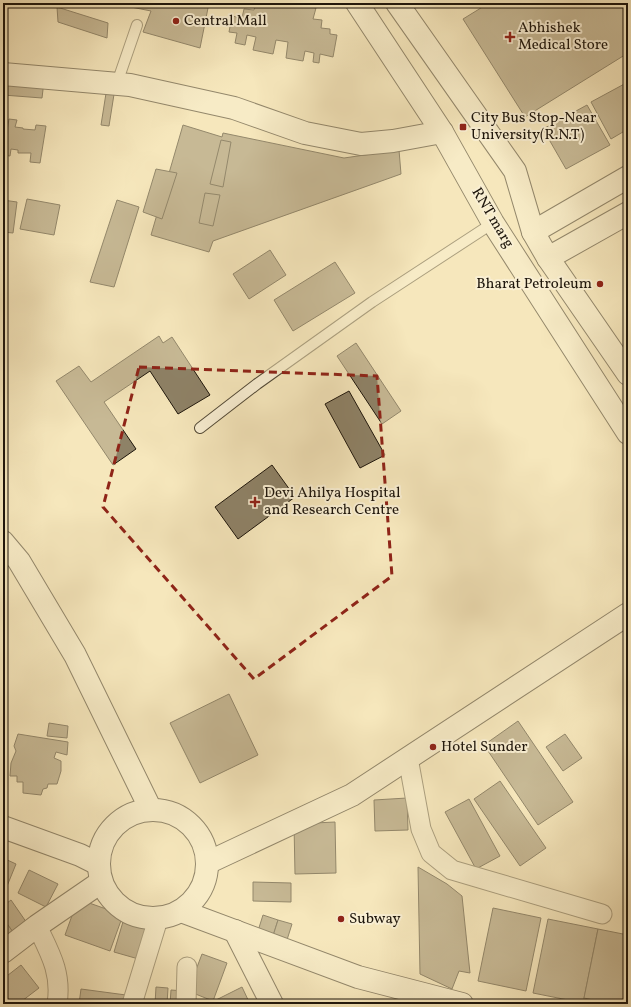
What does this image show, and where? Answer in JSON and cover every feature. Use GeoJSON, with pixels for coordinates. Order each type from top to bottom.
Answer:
{"type":"FeatureCollection","features":[{"type":"Feature","properties":{"kind":"main road","name":"RNT marg"},"geometry":{"type":"LineString","coordinates":[[357,3],[442,132],[493,223],[628,433]]}},
{"type":"Feature","properties":{"kind":"main road","name":"RNT marg"},"geometry":{"type":"LineString","coordinates":[[397,3],[515,171],[541,227],[556,254],[628,374]]}},
{"type":"Feature","properties":{"kind":"main road"},"geometry":{"type":"LineString","coordinates":[[3,74],[130,85],[234,108],[304,133],[361,144],[393,141],[442,132]]}},
{"type":"Feature","properties":{"kind":"main road"},"geometry":{"type":"LineString","coordinates":[[541,227],[628,178]]}},
{"type":"Feature","properties":{"kind":"main road"},"geometry":{"type":"LineString","coordinates":[[556,254],[628,213]]}},
{"type":"Feature","properties":{"kind":"main road"},"geometry":{"type":"LineString","coordinates":[[3,542],[19,561],[75,655],[151,810]]}},
{"type":"Feature","properties":{"kind":"main road"},"geometry":{"type":"LineString","coordinates":[[207,863],[352,795],[628,614]]}},
{"type":"Feature","properties":{"kind":"main road"},"geometry":{"type":"LineString","coordinates":[[151,810],[168,812],[184,819],[196,831],[204,846],[207,863],[205,882],[192,902],[181,911],[158,919],[140,917],[123,910],[109,898],[99,873],[100,850],[105,838],[113,826],[124,818],[137,812],[151,810]]}},
{"type":"Feature","properties":{"kind":"main road"},"geometry":{"type":"LineString","coordinates":[[3,827],[80,855],[99,873]]}},
{"type":"Feature","properties":{"kind":"main road"},"geometry":{"type":"LineString","coordinates":[[3,952],[37,926],[99,873]]}},
{"type":"Feature","properties":{"kind":"main road"},"geometry":{"type":"LineString","coordinates":[[181,911],[358,978],[462,1004]]}},
{"type":"Feature","properties":{"kind":"main road"},"geometry":{"type":"LineString","coordinates":[[235,931],[272,1004]]}},
{"type":"Feature","properties":{"kind":"street"},"geometry":{"type":"LineString","coordinates":[[408,758],[421,829],[431,853],[452,870],[602,914]]}},
{"type":"Feature","properties":{"kind":"street"},"geometry":{"type":"LineString","coordinates":[[132,1004],[158,919]]}},
{"type":"Feature","properties":{"kind":"street"},"geometry":{"type":"LineString","coordinates":[[37,926],[54,962],[59,990],[57,1004]]}},
{"type":"Feature","properties":{"kind":"street"},"geometry":{"type":"LineString","coordinates":[[186,1004],[187,967]]}},
{"type":"Feature","properties":{"kind":"lane"},"geometry":{"type":"LineString","coordinates":[[118,83],[137,25]]}},
{"type":"Feature","properties":{"kind":"lane"},"geometry":{"type":"LineString","coordinates":[[200,428],[262,380],[372,302],[493,223]]}},
{"type":"Feature","properties":{"kind":"highlighted area"},"geometry":{"type":"Polygon","coordinates":[[[139,367],[377,376],[392,576],[254,679],[103,507],[139,367]]]}},
{"type":"Feature","properties":{"kind":"building","name":"Central Mall"},"geometry":{"type":"Polygon","coordinates":[[[111,3],[209,3],[200,48],[143,32],[151,11],[111,3]]]}},
{"type":"Feature","properties":{"kind":"building"},"geometry":{"type":"Polygon","coordinates":[[[259,3],[308,3],[307,6],[316,8],[313,19],[322,20],[321,28],[330,29],[330,34],[337,35],[333,57],[320,54],[319,63],[313,62],[314,53],[305,51],[303,61],[286,58],[288,42],[276,40],[273,54],[253,50],[256,37],[247,35],[245,45],[235,43],[237,33],[229,32],[232,16],[242,18],[244,9],[254,10],[255,6],[259,3]]]}},
{"type":"Feature","properties":{"kind":"building"},"geometry":{"type":"Polygon","coordinates":[[[489,3],[622,3],[628,13],[628,53],[525,117],[463,19],[489,3]]]}},
{"type":"Feature","properties":{"kind":"building"},"geometry":{"type":"Polygon","coordinates":[[[57,7],[108,23],[107,38],[58,22],[57,7]]]}},
{"type":"Feature","properties":{"kind":"building"},"geometry":{"type":"Polygon","coordinates":[[[3,78],[44,81],[42,98],[3,95],[3,78]]]}},
{"type":"Feature","properties":{"kind":"building"},"geometry":{"type":"Polygon","coordinates":[[[628,82],[628,129],[611,139],[591,102],[628,82]]]}},
{"type":"Feature","properties":{"kind":"building"},"geometry":{"type":"Polygon","coordinates":[[[107,87],[115,88],[109,126],[101,125],[107,87]]]}},
{"type":"Feature","properties":{"kind":"building"},"geometry":{"type":"Polygon","coordinates":[[[587,105],[610,145],[566,169],[543,129],[587,105]]]}},
{"type":"Feature","properties":{"kind":"building"},"geometry":{"type":"Polygon","coordinates":[[[9,119],[17,120],[15,127],[23,129],[35,130],[36,125],[46,126],[40,163],[30,162],[31,153],[18,153],[18,150],[11,149],[10,156],[3,155],[9,119]]]}},
{"type":"Feature","properties":{"kind":"building"},"geometry":{"type":"Polygon","coordinates":[[[183,125],[222,137],[223,133],[344,158],[399,150],[401,174],[213,241],[209,252],[151,235],[183,125]]]}},
{"type":"Feature","properties":{"kind":"building"},"geometry":{"type":"Polygon","coordinates":[[[221,140],[231,142],[223,187],[210,184],[221,140]]]}},
{"type":"Feature","properties":{"kind":"building"},"geometry":{"type":"Polygon","coordinates":[[[156,169],[177,173],[162,219],[143,212],[156,169]]]}},
{"type":"Feature","properties":{"kind":"building"},"geometry":{"type":"Polygon","coordinates":[[[205,193],[220,195],[213,226],[199,223],[205,193]]]}},
{"type":"Feature","properties":{"kind":"building"},"geometry":{"type":"Polygon","coordinates":[[[27,199],[60,205],[54,235],[20,229],[27,199]]]}},
{"type":"Feature","properties":{"kind":"building"},"geometry":{"type":"Polygon","coordinates":[[[3,200],[17,202],[13,233],[3,232],[3,200]]]}},
{"type":"Feature","properties":{"kind":"building"},"geometry":{"type":"Polygon","coordinates":[[[117,200],[139,207],[114,287],[90,282],[117,200]]]}},
{"type":"Feature","properties":{"kind":"building"},"geometry":{"type":"Polygon","coordinates":[[[270,250],[286,275],[249,299],[233,274],[270,250]]]}},
{"type":"Feature","properties":{"kind":"building"},"geometry":{"type":"Polygon","coordinates":[[[335,262],[355,293],[293,331],[274,300],[335,262]]]}},
{"type":"Feature","properties":{"kind":"building"},"geometry":{"type":"Polygon","coordinates":[[[159,336],[163,343],[172,337],[210,395],[178,414],[150,371],[104,402],[136,449],[113,465],[56,381],[79,366],[91,382],[159,336]]]}},
{"type":"Feature","properties":{"kind":"building"},"geometry":{"type":"Polygon","coordinates":[[[356,343],[401,411],[382,424],[337,356],[356,343]]]}},
{"type":"Feature","properties":{"kind":"building"},"geometry":{"type":"Polygon","coordinates":[[[349,391],[385,455],[360,468],[325,404],[349,391]]]}},
{"type":"Feature","properties":{"kind":"building"},"geometry":{"type":"Polygon","coordinates":[[[272,465],[295,497],[238,539],[215,507],[272,465]]]}},
{"type":"Feature","properties":{"kind":"building"},"geometry":{"type":"Polygon","coordinates":[[[229,694],[258,755],[200,783],[170,723],[229,694]]]}},
{"type":"Feature","properties":{"kind":"building"},"geometry":{"type":"Polygon","coordinates":[[[518,721],[573,802],[538,825],[484,745],[518,721]]]}},
{"type":"Feature","properties":{"kind":"building"},"geometry":{"type":"Polygon","coordinates":[[[49,723],[68,726],[67,738],[47,736],[49,723]]]}},
{"type":"Feature","properties":{"kind":"building"},"geometry":{"type":"Polygon","coordinates":[[[18,734],[68,742],[67,755],[56,752],[54,758],[61,761],[61,771],[57,784],[48,784],[47,788],[43,789],[41,795],[23,793],[23,782],[17,782],[17,776],[10,776],[11,763],[16,751],[14,746],[18,734]]]}},
{"type":"Feature","properties":{"kind":"building"},"geometry":{"type":"Polygon","coordinates":[[[565,734],[582,758],[563,771],[546,747],[565,734]]]}},
{"type":"Feature","properties":{"kind":"building"},"geometry":{"type":"Polygon","coordinates":[[[500,781],[546,848],[520,866],[474,799],[500,781]]]}},
{"type":"Feature","properties":{"kind":"building"},"geometry":{"type":"Polygon","coordinates":[[[407,798],[408,830],[375,831],[374,800],[407,798]]]}},
{"type":"Feature","properties":{"kind":"building"},"geometry":{"type":"Polygon","coordinates":[[[469,799],[500,856],[476,869],[445,812],[469,799]]]}},
{"type":"Feature","properties":{"kind":"building"},"geometry":{"type":"Polygon","coordinates":[[[335,822],[336,873],[295,874],[294,824],[335,822]]]}},
{"type":"Feature","properties":{"kind":"building"},"geometry":{"type":"Polygon","coordinates":[[[3,858],[16,864],[3,896],[3,858]]]}},
{"type":"Feature","properties":{"kind":"building"},"geometry":{"type":"Polygon","coordinates":[[[418,867],[447,884],[462,896],[470,973],[459,971],[452,989],[420,974],[418,867]]]}},
{"type":"Feature","properties":{"kind":"building"},"geometry":{"type":"Polygon","coordinates":[[[29,870],[58,884],[46,907],[18,893],[29,870]]]}},
{"type":"Feature","properties":{"kind":"building"},"geometry":{"type":"Polygon","coordinates":[[[253,882],[291,883],[291,902],[253,901],[253,882]]]}},
{"type":"Feature","properties":{"kind":"building"},"geometry":{"type":"Polygon","coordinates":[[[78,899],[123,915],[110,951],[65,935],[78,899]]]}},
{"type":"Feature","properties":{"kind":"building"},"geometry":{"type":"Polygon","coordinates":[[[11,900],[29,926],[15,935],[3,918],[3,906],[11,900]]]}},
{"type":"Feature","properties":{"kind":"building"},"geometry":{"type":"Polygon","coordinates":[[[493,908],[541,918],[526,991],[478,981],[493,908]]]}},
{"type":"Feature","properties":{"kind":"building"},"geometry":{"type":"Polygon","coordinates":[[[125,915],[153,923],[142,960],[114,952],[125,915]]]}},
{"type":"Feature","properties":{"kind":"building"},"geometry":{"type":"Polygon","coordinates":[[[263,915],[278,920],[272,939],[257,934],[263,915]]]}},
{"type":"Feature","properties":{"kind":"building"},"geometry":{"type":"Polygon","coordinates":[[[3,918],[15,935],[3,940],[3,918]]]}},
{"type":"Feature","properties":{"kind":"building"},"geometry":{"type":"Polygon","coordinates":[[[548,919],[598,929],[583,1003],[533,993],[548,919]]]}},
{"type":"Feature","properties":{"kind":"building"},"geometry":{"type":"Polygon","coordinates":[[[278,920],[292,924],[286,943],[272,939],[278,920]]]}},
{"type":"Feature","properties":{"kind":"building"},"geometry":{"type":"Polygon","coordinates":[[[598,929],[628,935],[628,1004],[611,1004],[584,998],[598,929]]]}},
{"type":"Feature","properties":{"kind":"building"},"geometry":{"type":"Polygon","coordinates":[[[202,954],[227,963],[213,1001],[188,991],[202,954]]]}},
{"type":"Feature","properties":{"kind":"building"},"geometry":{"type":"Polygon","coordinates":[[[21,965],[39,988],[18,1004],[4,1004],[3,979],[21,965]]]}},
{"type":"Feature","properties":{"kind":"building"},"geometry":{"type":"Polygon","coordinates":[[[156,987],[168,988],[167,1004],[155,1004],[156,987]]]}},
{"type":"Feature","properties":{"kind":"building"},"geometry":{"type":"Polygon","coordinates":[[[242,987],[250,1004],[210,1003],[242,987]]]}},
{"type":"Feature","properties":{"kind":"building"},"geometry":{"type":"Polygon","coordinates":[[[81,989],[126,995],[125,1004],[79,1004],[81,989]]]}},
{"type":"Feature","properties":{"kind":"building"},"geometry":{"type":"Polygon","coordinates":[[[171,990],[184,991],[183,1004],[170,1004],[171,990]]]}},
{"type":"Feature","properties":{"kind":"place","name":"Central Mall"},"geometry":{"type":"Point","coordinates":[176,21]}},
{"type":"Feature","properties":{"kind":"place","name":"Abhishek Medical Store"},"geometry":{"type":"Point","coordinates":[510,37]}},
{"type":"Feature","properties":{"kind":"place","name":"City Bus Stop-Near University(R.N.T)"},"geometry":{"type":"Point","coordinates":[463,127]}},
{"type":"Feature","properties":{"kind":"place","name":"Bharat Petroleum"},"geometry":{"type":"Point","coordinates":[600,284]}},
{"type":"Feature","properties":{"kind":"place","name":"Devi Ahilya Hospital and Research Centre"},"geometry":{"type":"Point","coordinates":[255,502]}},
{"type":"Feature","properties":{"kind":"place","name":"Hotel Sunder"},"geometry":{"type":"Point","coordinates":[433,747]}},
{"type":"Feature","properties":{"kind":"place","name":"Subway"},"geometry":{"type":"Point","coordinates":[341,919]}}]}
